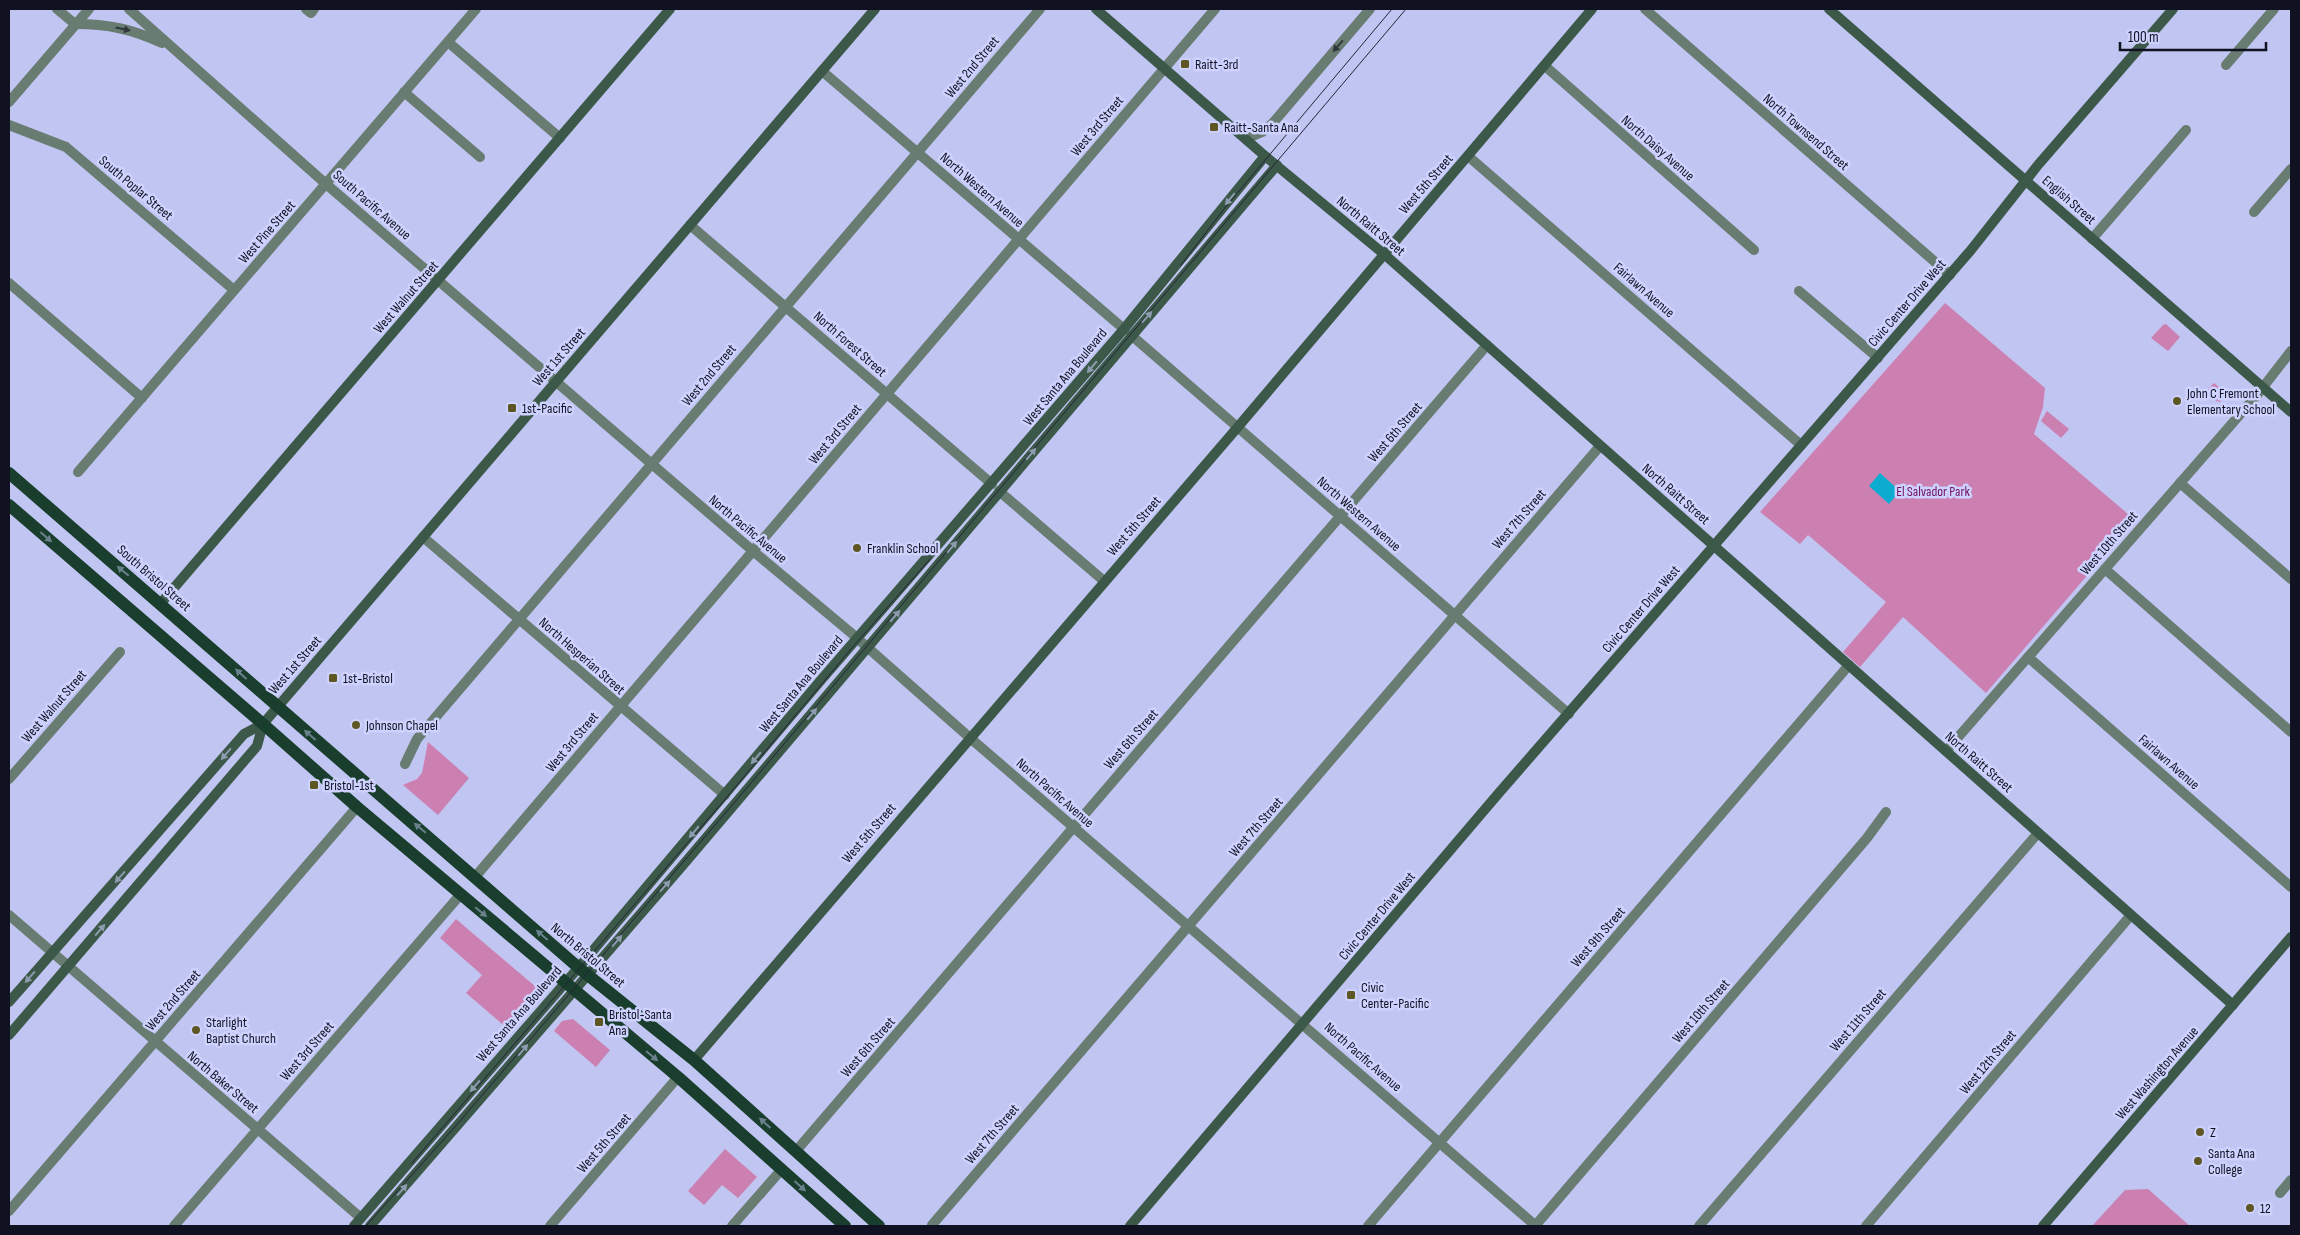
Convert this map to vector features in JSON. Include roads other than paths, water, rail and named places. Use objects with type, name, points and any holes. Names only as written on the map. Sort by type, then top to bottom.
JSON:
[{"type":"main road","name":"West Walnut Street","points":[[161,603],[670,9]]},
{"type":"main road","name":"West 1st Street","points":[[9,1002],[244,734],[263,724],[278,707],[875,9]]},
{"type":"main road","name":"North Raitt Street","points":[[1096,9],[1265,156],[1384,254],[2233,1005]]},
{"type":"main road","name":"West 5th Street","points":[[694,1060],[1237,428],[1592,9]]},
{"type":"main road","name":"English Street","points":[[1829,9],[2291,412]]},
{"type":"main road","name":"Civic Center Drive West","points":[[1130,1226],[1714,545],[1950,275],[2026,181],[2173,9]]},
{"type":"main road","name":"West Santa Ana Boulevard","points":[[1128,332],[1265,156]]},
{"type":"main road","name":"West Santa Ana Boulevard","points":[[583,971],[684,865],[868,647],[996,488],[1128,332],[1277,165]]},
{"type":"main road","name":"South Bristol Street","points":[[9,473],[161,603],[278,707]]},
{"type":"main road","name":"West Santa Ana Boulevard","points":[[354,1226],[583,971],[725,795],[858,638],[996,488]]},
{"type":"main road","points":[[9,505],[357,807],[678,1077],[845,1226]]},
{"type":"main road","name":"North Bristol Street","points":[[278,707],[583,971],[694,1060],[880,1226]]},
{"type":"main road","name":"West 1st Street","points":[[9,1035],[257,746],[263,724]]},
{"type":"main road","name":"West Washington Avenue","points":[[2043,1226],[2291,937]]},
{"type":"main road","name":"West Santa Ana Boulevard","points":[[370,1226],[569,987]]},
{"type":"street","points":[[57,9],[75,24]]},
{"type":"street","points":[[9,102],[89,9]]},
{"type":"street","name":"South Pacific Avenue","points":[[129,9],[326,184],[556,382]]},
{"type":"street","name":"West Pine Street","points":[[78,472],[476,9]]},
{"type":"street","name":"West 2nd Street","points":[[406,764],[417,739],[1040,9]]},
{"type":"street","name":"West 3rd Street","points":[[475,877],[1215,9]]},
{"type":"street","points":[[1246,139],[1262,132],[1272,124],[1370,9]]},
{"type":"street","name":"North Townsend Street","points":[[1645,9],[1950,275]]},
{"type":"street","points":[[2226,65],[2274,9]]},
{"type":"street","name":"South Pacific Avenue","points":[[75,24],[102,24],[138,32],[172,48]]},
{"type":"street","points":[[448,42],[560,138]]},
{"type":"street","name":"North Daisy Avenue","points":[[1545,66],[1754,250]]},
{"type":"street","name":"North Western Avenue","points":[[822,71],[1128,332],[1569,714]]},
{"type":"street","points":[[404,92],[480,157]]},
{"type":"street","name":"South Poplar Street","points":[[9,125],[66,147],[234,290]]},
{"type":"street","points":[[2092,239],[2186,130]]},
{"type":"street","name":"Fairlawn Avenue","points":[[1468,156],[1801,445]]},
{"type":"street","points":[[2254,212],[2291,169]]},
{"type":"street","name":"North Forest Street","points":[[690,225],[1104,581]]},
{"type":"street","points":[[9,283],[142,398]]},
{"type":"street","points":[[1799,290],[1878,358]]},
{"type":"street","name":"West 6th Street","points":[[796,1151],[1487,345]]},
{"type":"street","name":"West 10th Street","points":[[1946,751],[2180,483],[2291,351]]},
{"type":"street","name":"North Pacific Avenue","points":[[556,382],[752,551],[858,638],[1535,1226]]},
{"type":"street","name":"West 7th Street","points":[[932,1225],[1600,446]]},
{"type":"street","points":[[2180,483],[2291,579]]},
{"type":"street","name":"North Hesperian Street","points":[[423,537],[725,795]]},
{"type":"street","points":[[2105,569],[2291,732]]},
{"type":"street","name":"West Walnut Street","points":[[9,779],[120,652]]},
{"type":"street","name":"Fairlawn Avenue","points":[[2028,657],[2291,887]]},
{"type":"street","name":"West 9th Street","points":[[1368,1226],[1849,665]]},
{"type":"street","name":"West 2nd Street","points":[[9,1211],[357,807]]},
{"type":"street","name":"West 10th Street","points":[[1535,1226],[1867,838],[1886,812]]},
{"type":"street","name":"West 11th Street","points":[[1699,1226],[2038,832]]},
{"type":"street","name":"West 3rd Street","points":[[174,1226],[460,894]]},
{"type":"street","name":"North Baker Street","points":[[9,915],[361,1218]]},
{"type":"street","name":"West 12th Street","points":[[1866,1226],[2131,915]]},
{"type":"street","name":"West 5th Street","points":[[550,1226],[678,1077]]},
{"type":"street","points":[[732,1226],[782,1169]]},
{"type":"street","points":[[2280,1193],[2291,1180]]},
{"type":"water","points":[[1880,473],[1900,491],[1889,504],[1869,486]]},
{"type":"tram line","points":[[1181,265],[1224,209],[1392,9]]},
{"type":"tram line","points":[[366,1226],[453,1129],[734,803],[1406,9]]},
{"type":"tram line","points":[[412,1163],[931,558]]},
{"type":"place","name":"Raitt-3rd","points":[[1185,64]]},
{"type":"place","name":"Raitt-Santa Ana","points":[[1214,127]]},
{"type":"place","name":"John C Fremont Elementary School","points":[[2177,401]]},
{"type":"place","name":"1st-Pacific","points":[[512,408]]},
{"type":"place","name":"Franklin School","points":[[857,548]]},
{"type":"place","name":"1st-Bristol","points":[[333,678]]},
{"type":"place","name":"Johnson Chapel","points":[[356,725]]},
{"type":"place","name":"Bristol-1st","points":[[314,785]]},
{"type":"place","name":"Civic Center-Pacific","points":[[1351,995]]},
{"type":"place","name":"Bristol-Santa Ana","points":[[599,1022]]},
{"type":"place","name":"Starlight Baptist Church","points":[[196,1030]]},
{"type":"place","name":"Z","points":[[2200,1132]]},
{"type":"place","name":"Santa Ana College","points":[[2198,1161]]},
{"type":"place","name":"12","points":[[2250,1208]]},
{"type":"park label","name":"El Salvador Park","points":[[1933,491]]}]
